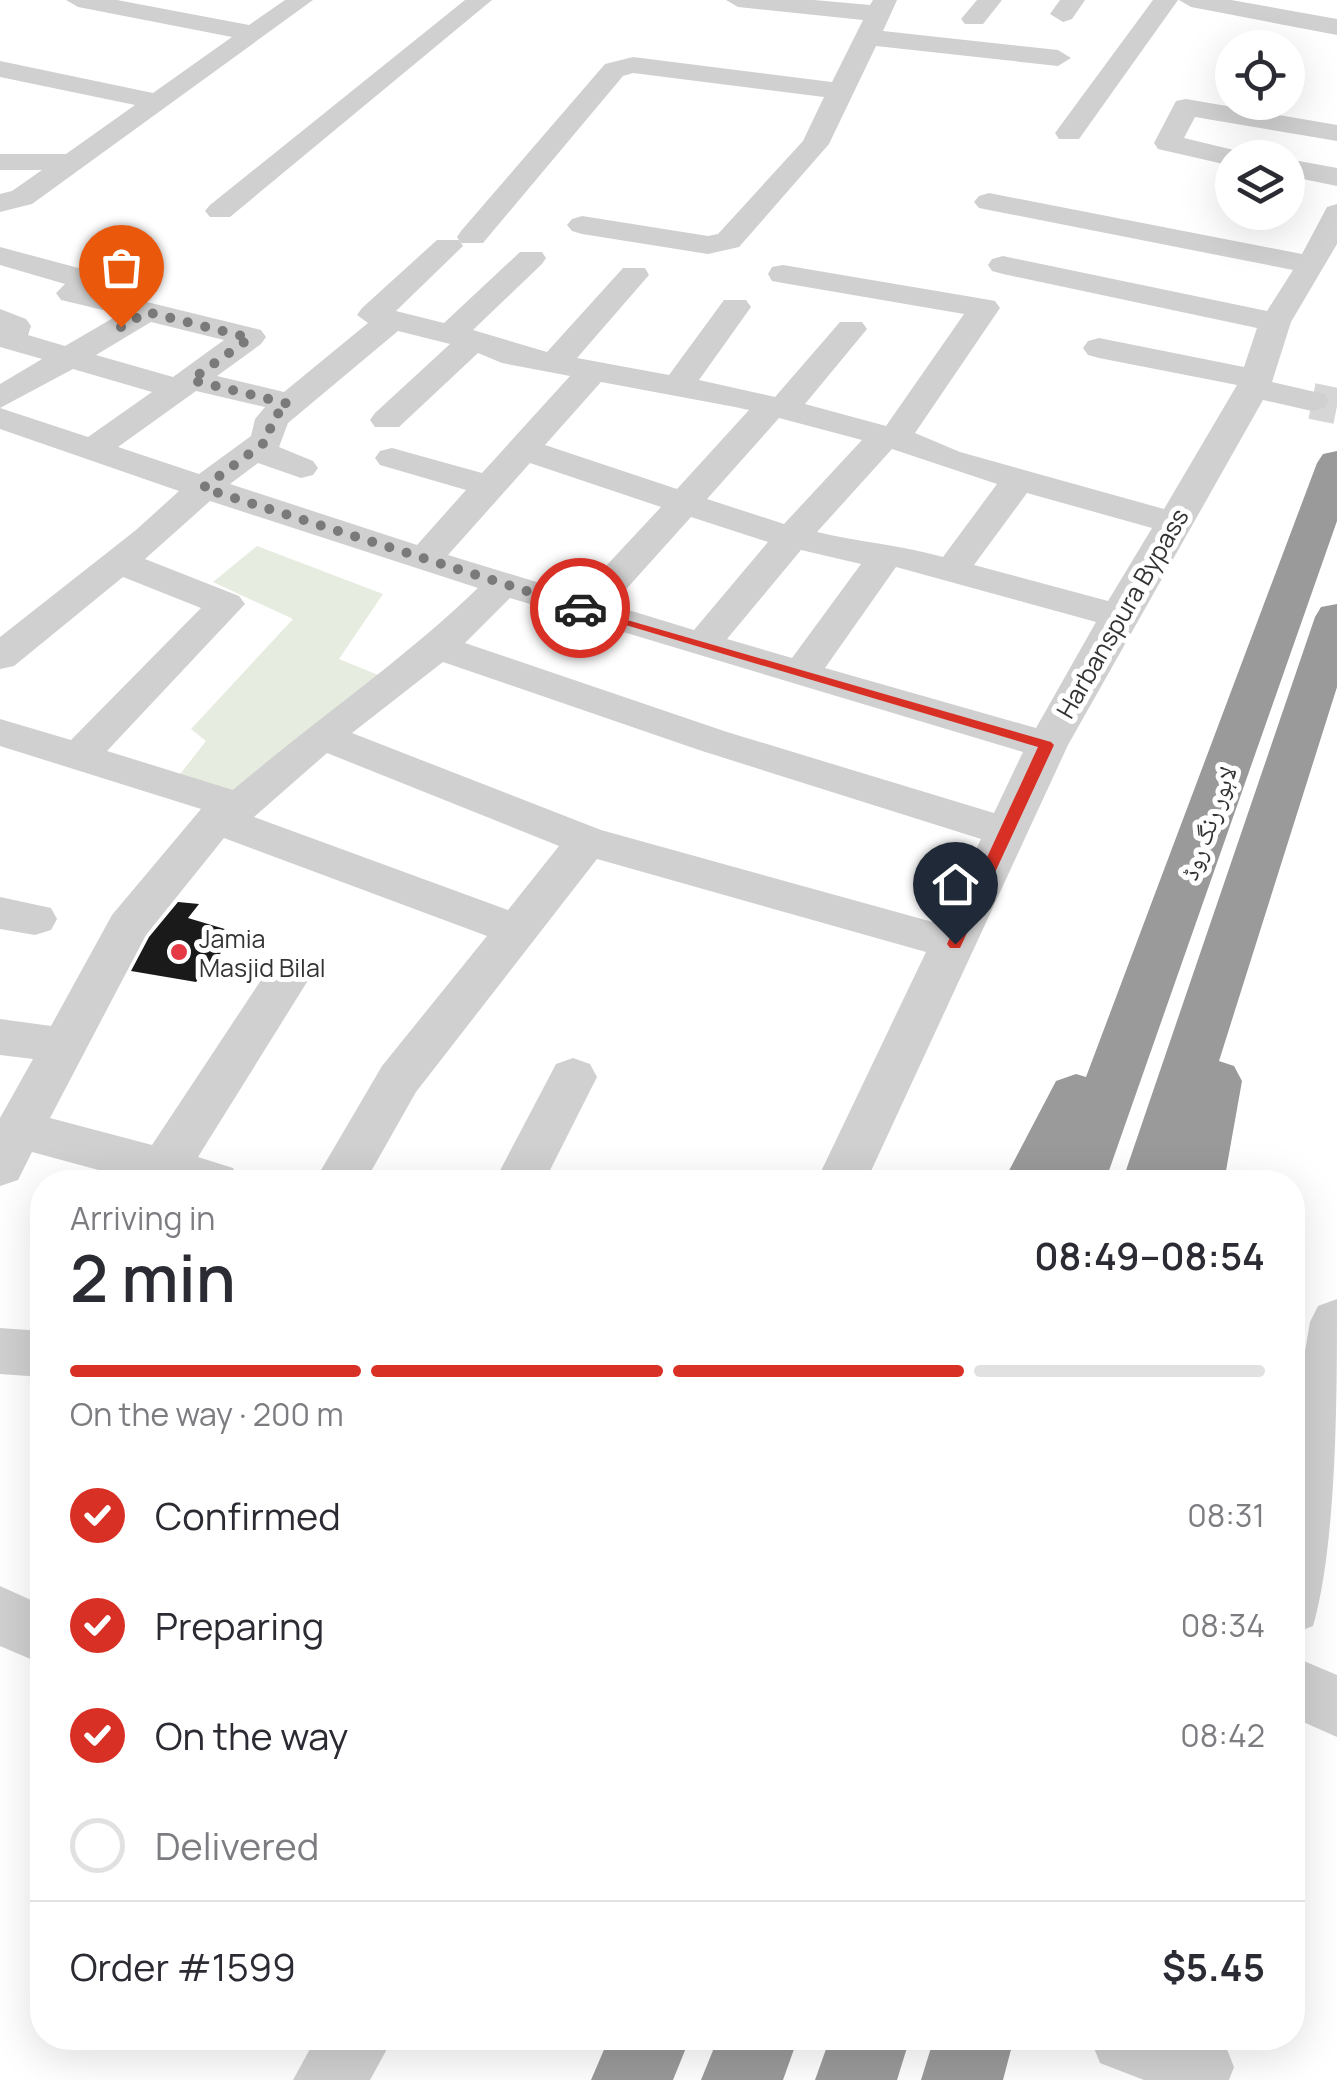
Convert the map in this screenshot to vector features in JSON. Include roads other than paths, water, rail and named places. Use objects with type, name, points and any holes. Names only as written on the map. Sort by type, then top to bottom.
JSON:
[{"type":"highway","name":"لاہور رنگ روڈ","points":[[1080,1170],[1337,463]]},
{"type":"highway","points":[[1155,1170],[1337,616]]},
{"type":"highway","points":[[1038,1170],[1196,858]]},
{"type":"highway","points":[[1197,1170],[1252,877]]},
{"type":"highway","points":[[632,2080],[645,2050]]},
{"type":"highway","points":[[742,2080],[753,2050]]},
{"type":"highway","points":[[856,2080],[866,2050]]},
{"type":"highway","points":[[962,2080],[971,2050]]},
{"type":"street","points":[[78,0],[254,34]]},
{"type":"street","points":[[0,203],[22,198],[301,0]]},
{"type":"street","points":[[220,211],[480,0]]},
{"type":"street","points":[[1069,133],[1166,0]]},
{"type":"street","points":[[1191,0],[1337,27]]},
{"type":"street","points":[[734,34],[744,1],[878,17],[1058,58]]},
{"type":"street","points":[[772,82],[812,8]]},
{"type":"street","points":[[582,225],[708,245],[728,241],[816,144],[878,17]]},
{"type":"street","points":[[842,91],[633,66],[614,70],[460,242],[373,315],[462,337],[514,356],[778,408],[890,437],[1174,522]]},
{"type":"street","points":[[0,69],[158,102]]},
{"type":"street","points":[[1215,155],[1168,143],[1186,107],[1337,133]]},
{"type":"street","points":[[0,162],[72,162]]},
{"type":"street","points":[[1305,171],[1337,177]]},
{"type":"street","points":[[989,202],[1312,265]]},
{"type":"street","name":"Harbanspura Bypass","points":[[847,1170],[1046,745],[1255,384],[1274,322],[1312,265],[1337,213]]},
{"type":"street","points":[[0,256],[90,281],[72,293],[250,338],[92,450]]},
{"type":"street","points":[[387,420],[531,258]]},
{"type":"street","points":[[1003,265],[1274,322]]},
{"type":"street","points":[[702,645],[792,536],[890,437],[984,308],[783,274]]},
{"type":"street","points":[[554,364],[634,275]]},
{"type":"street","points":[[678,386],[735,307]]},
{"type":"street","points":[[0,398],[147,312]]},
{"type":"street","points":[[0,318],[16,326],[10,340],[184,384],[289,404]]},
{"type":"street","points":[[0,657],[203,488],[268,440],[272,419],[391,320]]},
{"type":"street","points":[[586,610],[851,329]]},
{"type":"street","points":[[1099,348],[1312,401]]},
{"type":"street","points":[[424,559],[593,371]]},
{"type":"street","points":[[0,418],[502,584],[1046,745]]},
{"type":"street","points":[[254,450],[301,468]]},
{"type":"street","points":[[523,450],[792,536],[853,552],[887,554],[1118,616]]},
{"type":"street","points":[[392,458],[490,486]]},
{"type":"street","points":[[951,571],[1020,478]]},
{"type":"street","points":[[800,674],[887,554]]},
{"type":"street","points":[[78,756],[226,604],[118,562]]},
{"type":"street","points":[[171,1170],[9,1148],[128,926],[224,812],[240,806],[437,647],[502,584]]},
{"type":"street","points":[[437,647],[713,740],[1004,831]]},
{"type":"street","points":[[0,732],[78,756],[514,929]]},
{"type":"street","points":[[322,736],[587,841],[955,944]]},
{"type":"street","points":[[347,1170],[399,1079],[587,841]]},
{"type":"street","points":[[164,1168],[289,974]]},
{"type":"street","points":[[0,1037],[62,1045]]},
{"type":"street","points":[[525,1170],[572,1076]]},
{"type":"street","points":[[1305,1528],[1335,1348]]},
{"type":"street","points":[[0,1350],[30,1353]]},
{"type":"street","points":[[0,1615],[30,1629]]},
{"type":"street","points":[[1305,1692],[1337,1706]]},
{"type":"street","points":[[328,2080],[349,2050]]},
{"type":"street","points":[[1162,2050],[1200,2062]]},
{"type":"tunnel","points":[[1312,401],[1337,406]]},
{"type":"place","name":"Jamia Masjid Bilal","points":[[179,952]]}]
